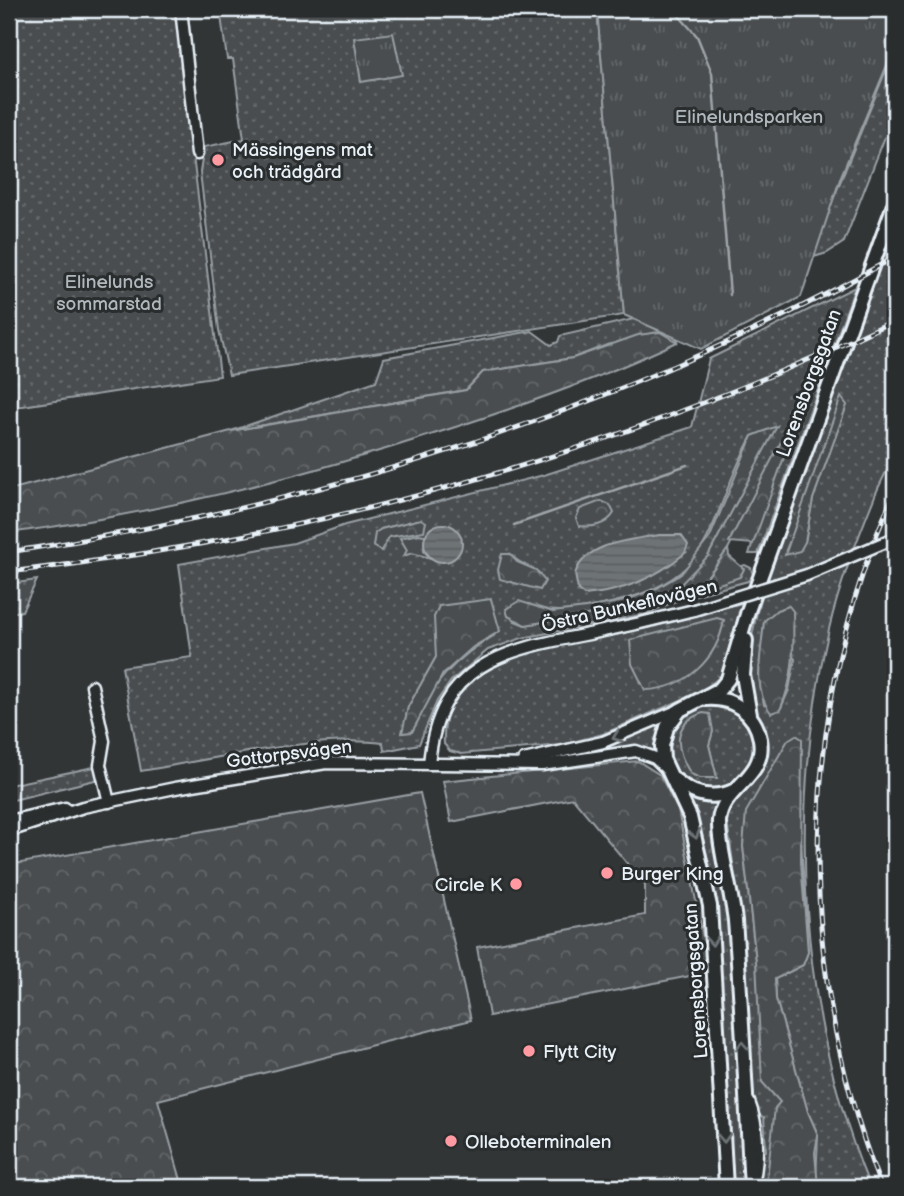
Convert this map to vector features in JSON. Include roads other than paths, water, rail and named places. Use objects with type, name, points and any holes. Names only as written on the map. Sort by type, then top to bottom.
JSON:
[{"type":"main road","name":"Lorensborgsgatan","points":[[726,1187],[710,906],[695,835],[662,746],[667,727],[680,710],[720,689],[728,679],[760,577],[895,202]]},
{"type":"main road","name":"Lorensborgsgatan","points":[[752,1187],[735,923],[719,820],[727,800],[752,775],[760,758],[760,738],[751,719],[744,688],[744,656],[760,577]]},
{"type":"main road","points":[[697,700],[723,699],[739,706],[751,719]]},
{"type":"main road","points":[[671,775],[692,793],[705,796],[727,794],[738,789]]},
{"type":"street","points":[[181,9],[197,154]]},
{"type":"street","name":"Östra Bunkeflovägen","points":[[429,764],[436,724],[446,703],[460,682],[485,662],[541,642],[694,610],[807,575],[895,538]]},
{"type":"street","points":[[92,686],[104,741],[100,765],[109,802]]},
{"type":"street","name":"Gottorpsvägen","points":[[475,766],[574,751],[680,710]]},
{"type":"street","name":"Gottorpsvägen","points":[[9,831],[83,807],[294,767],[365,762],[475,766],[541,765],[636,751],[655,758],[671,775]]},
{"type":"street","name":"Gottorpsvägen","points":[[9,821],[63,808],[83,807]]},
{"type":"waterway","points":[[673,9],[697,36],[712,73],[730,295]]},
{"type":"waterway","points":[[514,525],[687,465]]},
{"type":"railway","points":[[9,552],[240,508],[353,479],[465,445],[576,406],[684,362],[791,312],[895,257]]},
{"type":"railway","points":[[9,572],[124,557],[238,537],[351,512],[462,483],[573,449],[682,411],[789,368],[895,320]]},
{"type":"railway","points":[[881,1187],[853,1102],[833,1015],[821,926],[818,838],[824,749],[839,661],[862,575],[895,491]]},
{"type":"place","name":"Mässingens mat och trädgård","points":[[218,160]]},
{"type":"place","name":"Burger King","points":[[607,873]]},
{"type":"place","name":"Circle K","points":[[516,884]]},
{"type":"place","name":"Flytt City","points":[[529,1051]]},
{"type":"place","name":"Olleboterminalen","points":[[451,1141]]},
{"type":"park label","name":"Elinelundsparken","points":[[749,116]]},
{"type":"park label","name":"Elinelunds sommarstad","points":[[109,292]]}]
